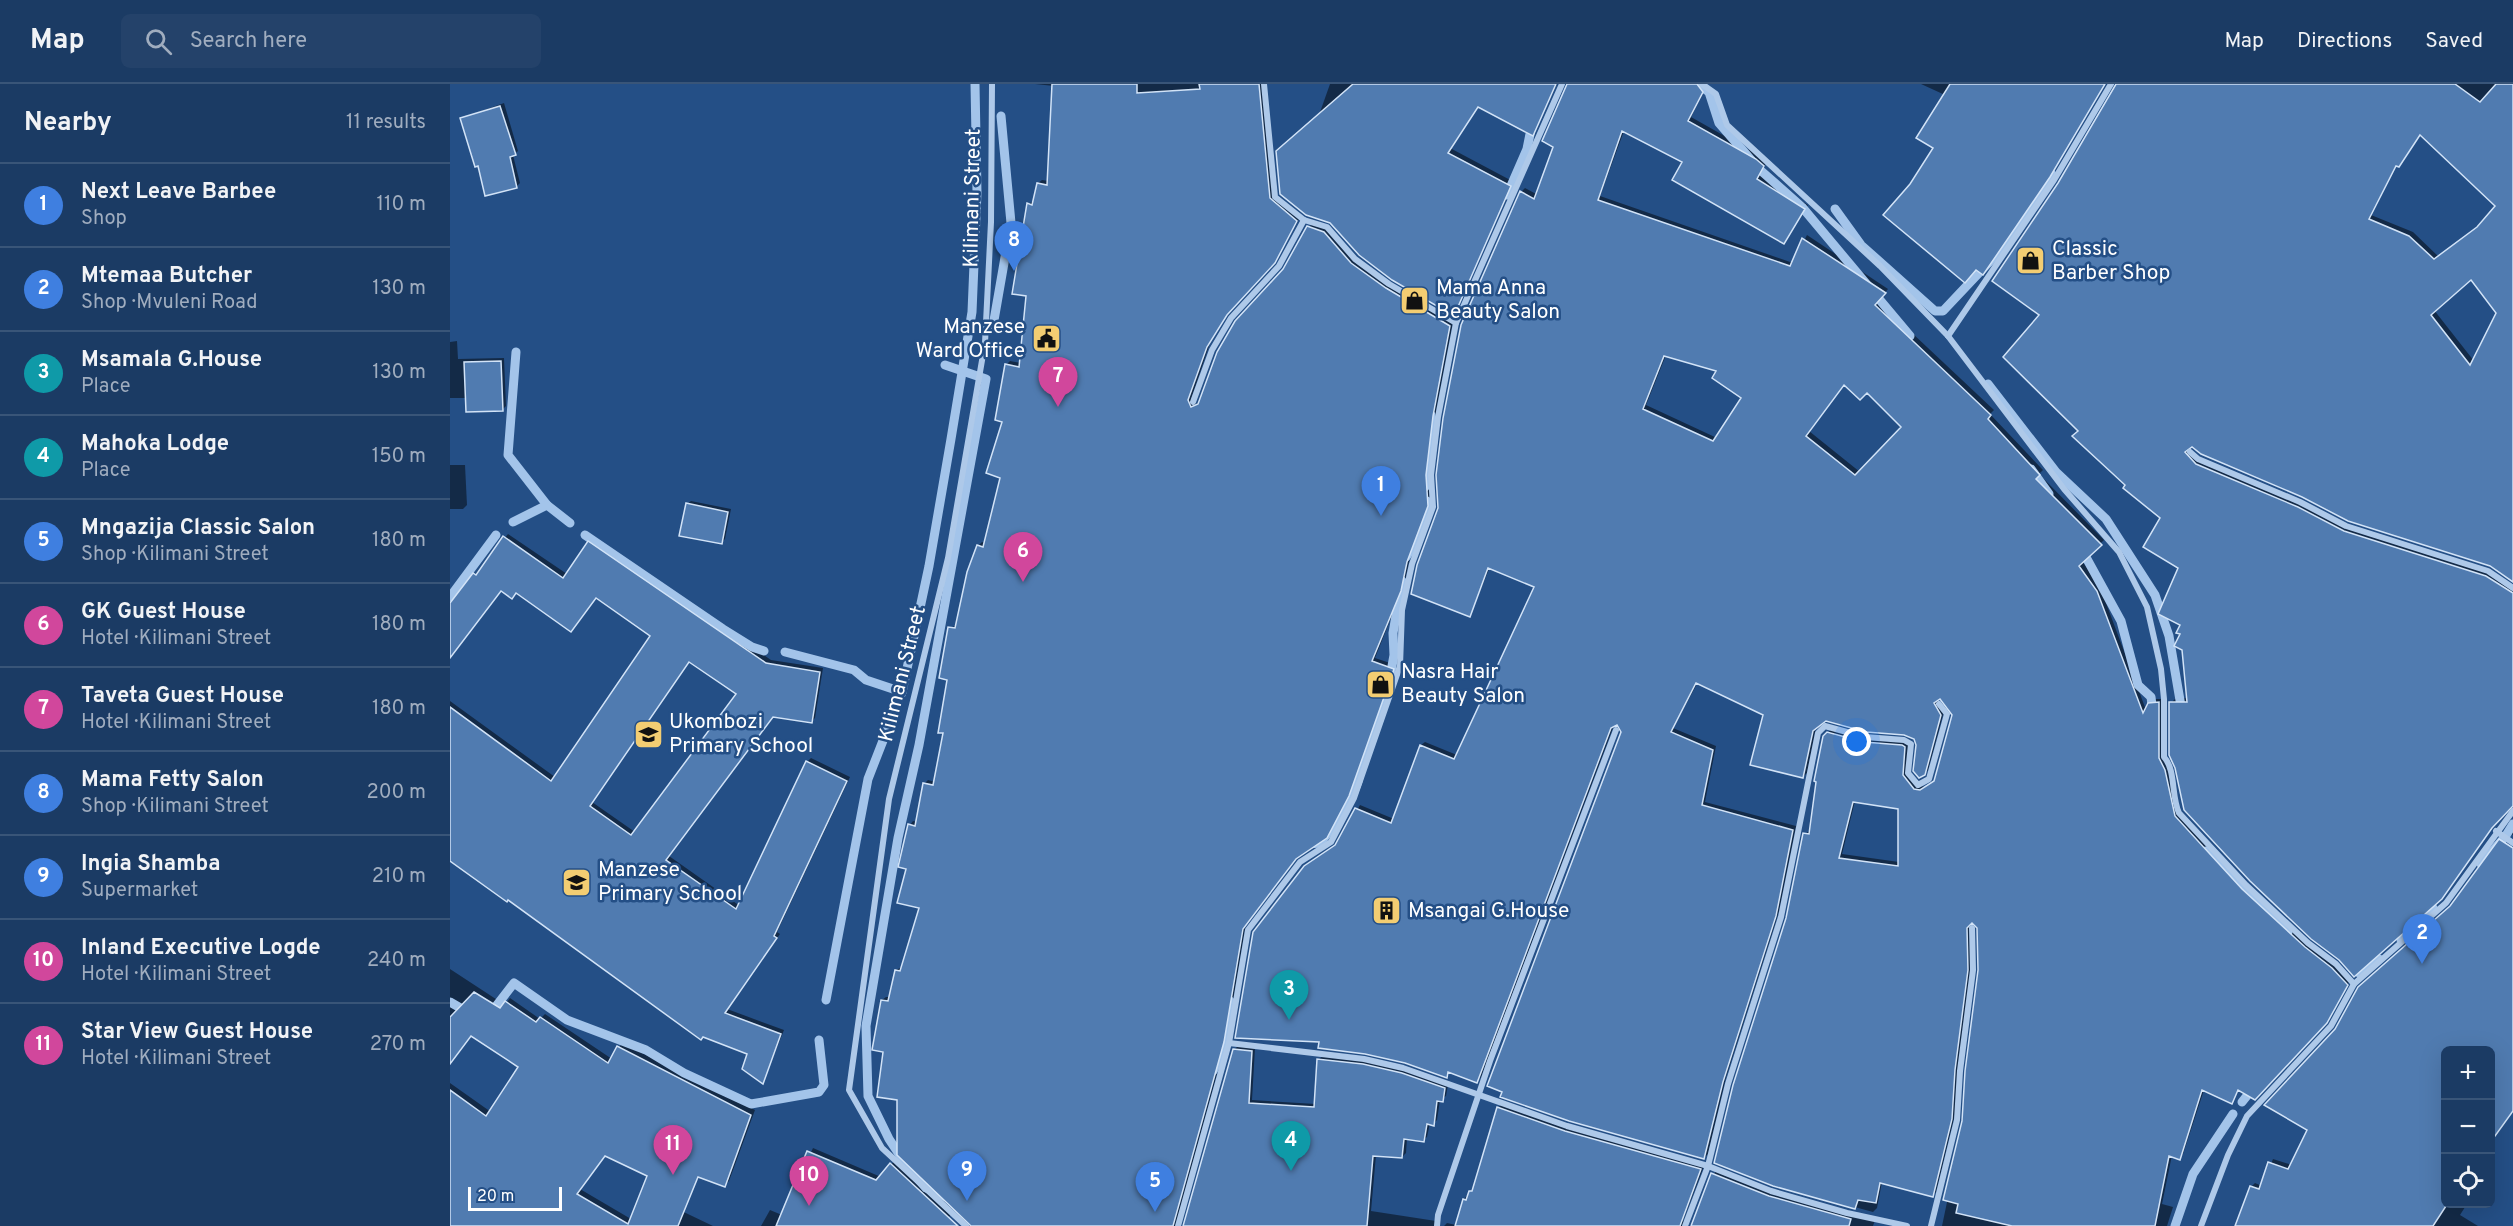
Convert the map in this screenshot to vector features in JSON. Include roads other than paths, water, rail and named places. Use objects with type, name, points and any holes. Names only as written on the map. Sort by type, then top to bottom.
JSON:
[{"type":"street","name":"Kilimani Street","points":[[966,1226],[882,1148],[849,1090],[889,799],[948,558],[985,343],[991,222],[992,84]]},
{"type":"street","points":[[1264,84],[1275,197],[1304,220],[1327,227],[1355,259],[1389,284],[1456,323]]},
{"type":"street","points":[[1178,1226],[1229,1043],[1248,930],[1300,862],[1331,842],[1354,798],[1400,666],[1402,610],[1412,564],[1433,507],[1431,475],[1438,417],[1456,323],[1562,84]]},
{"type":"street","points":[[1702,84],[1716,94],[1727,125],[1880,267],[1948,336],[2064,489],[2119,552],[2146,607],[2164,699],[2164,757],[2169,763],[2174,803],[2178,813],[2246,885],[2308,943],[2336,964],[2354,984]]},
{"type":"street","points":[[1948,336],[2054,180],[2111,84]]},
{"type":"street","points":[[1193,402],[1212,350],[1231,318],[1280,266],[1304,220]]},
{"type":"street","points":[[2190,452],[2198,459],[2300,502],[2346,526],[2488,571],[2513,588]]},
{"type":"street","points":[[1685,1226],[1708,1166],[1728,1084],[1781,917],[1818,733],[1825,726],[1865,737],[1904,740],[1911,744],[1908,773],[1918,785],[1924,784],[1929,779],[1947,714],[1939,704]]},
{"type":"street","points":[[1437,1226],[1438,1215],[1480,1094],[1616,730]]},
{"type":"street","points":[[2201,1226],[2228,1155],[2247,1116],[2331,1026],[2354,984],[2446,903],[2496,831],[2513,811]]},
{"type":"street","points":[[2496,831],[2513,843]]},
{"type":"street","points":[[1931,1226],[1957,1120],[1960,1071],[1973,970],[1972,928]]},
{"type":"street","points":[[1229,1043],[1364,1059],[1403,1068],[1567,1126],[1708,1166],[1771,1191],[1847,1213],[1907,1226]]},
{"type":"waterway","points":[[826,1000],[868,779],[902,692],[929,566],[972,312],[977,192],[975,84]]},
{"type":"waterway","points":[[1698,84],[1709,92],[1719,123],[1759,169],[1802,207],[1910,336]]},
{"type":"waterway","points":[[993,326],[1011,223],[1001,116]]},
{"type":"waterway","points":[[1507,195],[1527,149],[1532,124]]},
{"type":"waterway","points":[[1835,209],[1861,245],[1935,311],[1943,311],[2010,240],[2051,173]]},
{"type":"waterway","points":[[516,352],[508,455],[547,505],[570,523]]},
{"type":"waterway","points":[[945,365],[986,379],[919,745],[898,838],[866,1026],[868,1096],[889,1139],[907,1166],[926,1188],[946,1197]]},
{"type":"waterway","points":[[1988,384],[2056,472],[2106,519],[2155,595],[2169,636],[2182,712]]},
{"type":"waterway","points":[[1425,487],[1433,442],[1431,415]]},
{"type":"waterway","points":[[2031,469],[2049,494]]},
{"type":"waterway","points":[[1406,557],[1421,534],[1427,501]]},
{"type":"waterway","points":[[513,522],[547,505]]},
{"type":"waterway","points":[[450,597],[496,535]]},
{"type":"waterway","points":[[585,535],[723,629],[752,647],[764,651]]},
{"type":"waterway","points":[[2082,550],[2121,621],[2138,685],[2151,697],[2153,713]]},
{"type":"waterway","points":[[1308,844],[1320,843],[1342,814],[1358,781],[1362,758],[1388,688],[1394,655],[1393,633],[1402,581]]},
{"type":"waterway","points":[[785,652],[854,670],[866,680],[902,692]]},
{"type":"waterway","points":[[2481,864],[2505,837],[2513,824]]},
{"type":"waterway","points":[[2206,851],[2288,932]]},
{"type":"waterway","points":[[2401,940],[2433,908],[2424,900]]},
{"type":"waterway","points":[[2360,974],[2379,959]]},
{"type":"waterway","points":[[490,1014],[514,983],[567,1020],[646,1050],[684,1073],[751,1104],[819,1092],[824,1085],[819,1040]]},
{"type":"waterway","points":[[1213,1071],[1224,1051],[1230,1001]]},
{"type":"waterway","points":[[450,1002],[469,1013]]},
{"type":"waterway","points":[[2242,1102],[2254,1087]]},
{"type":"waterway","points":[[2175,1226],[2193,1174],[2233,1114]]},
{"type":"place","name":"Classic Barber Shop","points":[[2031,261]]},
{"type":"place","name":"Mama Fetty Salon","points":[[1014,271]]},
{"type":"place","name":"Mama Anna Beauty Salon","points":[[1415,300]]},
{"type":"place","name":"Manzese Ward Office","points":[[1046,339]]},
{"type":"place","name":"Taveta Guest House","points":[[1058,407]]},
{"type":"place","name":"Next Leave Barbee","points":[[1381,516]]},
{"type":"place","name":"GK Guest House","points":[[1023,582]]},
{"type":"place","name":"Nasra Hair Beauty Salon","points":[[1380,684]]},
{"type":"place","name":"Ukombozi Primary School","points":[[648,734]]},
{"type":"place","name":"Manzese Primary School","points":[[577,882]]},
{"type":"place","name":"Msangai G.House","points":[[1387,911]]},
{"type":"place","name":"Mtemaa Butcher","points":[[2422,964]]},
{"type":"place","name":"Msamala G.House","points":[[1289,1020]]},
{"type":"place","name":"Mahoka Lodge","points":[[1291,1171]]},
{"type":"place","name":"Star View Guest House","points":[[673,1175]]},
{"type":"place","name":"Ingia Shamba","points":[[967,1201]]},
{"type":"place","name":"Inland Executive Logde","points":[[809,1206]]},
{"type":"place","name":"Mngazija Classic Salon","points":[[1155,1212]]}]
